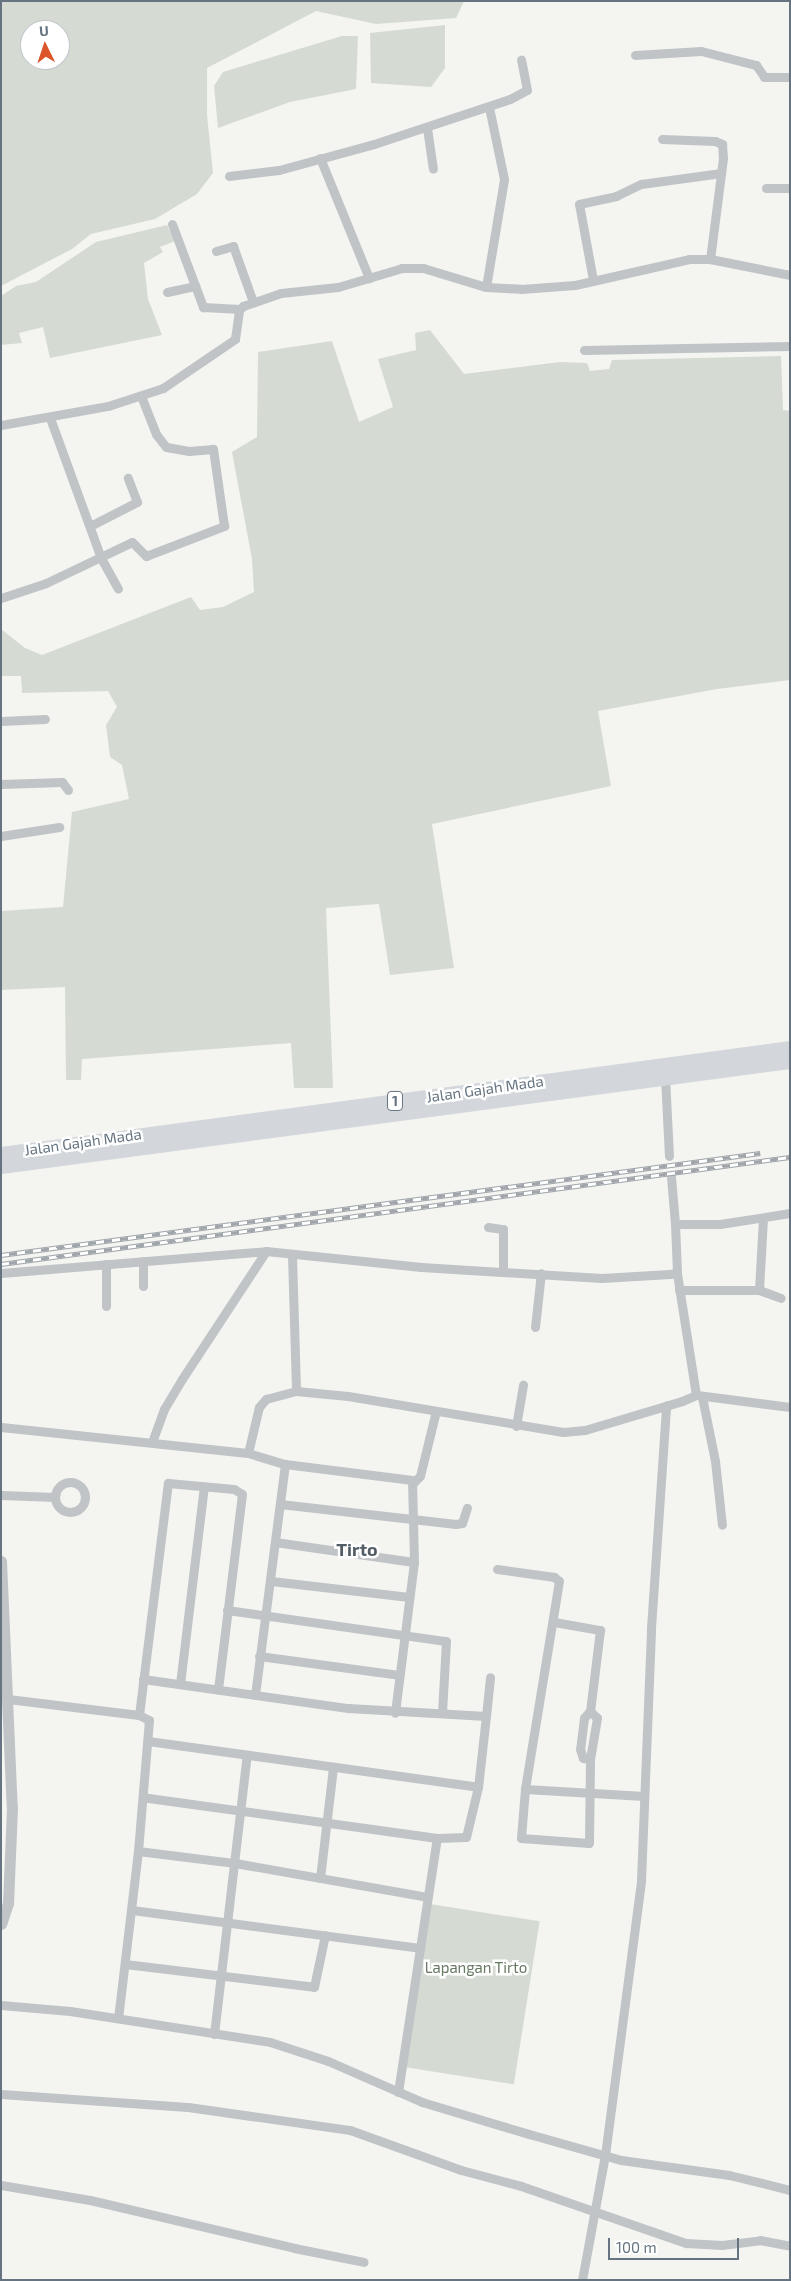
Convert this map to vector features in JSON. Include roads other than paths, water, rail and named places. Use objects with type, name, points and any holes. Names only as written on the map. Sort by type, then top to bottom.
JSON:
[{"type":"highway","name":"Jalan Gajah Mada","points":[[1,1166],[67,1150],[790,1048]]},
{"type":"highway","name":"Jalan Gajah Mada","points":[[1,1154],[67,1150],[665,1078],[790,1061]]},
{"type":"street","points":[[636,55],[712,54],[757,66],[764,77],[790,77]]},
{"type":"street","points":[[229,176],[279,170],[374,144],[489,107],[527,90],[521,60]]},
{"type":"street","points":[[486,286],[504,179],[489,107]]},
{"type":"street","points":[[427,128],[433,170]]},
{"type":"street","points":[[662,139],[721,142],[723,150],[721,173],[710,260]]},
{"type":"street","points":[[320,158],[369,278]]},
{"type":"street","points":[[593,280],[579,204],[616,196],[641,184],[721,173]]},
{"type":"street","points":[[766,188],[790,188]]},
{"type":"street","points":[[172,224],[203,307],[240,308],[281,293],[338,287],[402,268],[426,269],[486,286],[551,289],[670,261],[710,260],[760,272],[790,275]]},
{"type":"street","points":[[216,251],[233,246],[253,302]]},
{"type":"street","points":[[167,292],[195,286]]},
{"type":"street","points":[[1,425],[50,418],[141,396],[182,377],[230,343],[238,333],[240,308]]},
{"type":"street","points":[[584,350],[790,346]]},
{"type":"street","points":[[1,598],[46,583],[132,542],[146,556],[225,525],[213,449],[189,451],[166,447],[156,434],[141,396]]},
{"type":"street","points":[[50,418],[101,558],[118,589]]},
{"type":"street","points":[[90,526],[137,502],[128,478]]},
{"type":"street","points":[[1,721],[45,719]]},
{"type":"street","points":[[1,784],[62,782],[68,790]]},
{"type":"street","points":[[1,836],[59,827]]},
{"type":"street","points":[[665,1078],[669,1156]]},
{"type":"street","points":[[671,1178],[679,1290],[699,1396],[715,1461],[722,1525]]},
{"type":"street","points":[[675,1224],[763,1219],[790,1213]]},
{"type":"street","points":[[759,1290],[763,1219]]},
{"type":"street","points":[[488,1227],[503,1229],[503,1271]]},
{"type":"street","points":[[1,1273],[266,1251],[292,1255],[602,1278],[677,1274]]},
{"type":"street","points":[[152,1442],[164,1409],[182,1378],[266,1251]]},
{"type":"street","points":[[292,1255],[296,1391]]},
{"type":"street","points":[[143,1261],[143,1286]]},
{"type":"street","points":[[106,1264],[106,1306]]},
{"type":"street","points":[[535,1328],[541,1273]]},
{"type":"street","points":[[679,1290],[759,1290],[782,1298]]},
{"type":"street","points":[[516,1426],[524,1385]]},
{"type":"street","points":[[248,1453],[259,1407],[266,1399],[296,1391],[348,1396],[516,1426],[563,1432],[585,1430],[699,1396],[790,1407]]},
{"type":"street","points":[[582,2280],[605,2155],[641,1880],[655,1551],[666,1406]]},
{"type":"street","points":[[395,1713],[414,1562],[412,1519],[414,1482],[420,1476],[436,1412]]},
{"type":"street","points":[[1,1427],[248,1453],[285,1464],[414,1482]]},
{"type":"street","points":[[255,1695],[285,1464]]},
{"type":"street","points":[[139,1715],[166,1486],[174,1483],[239,1490],[243,1500],[227,1610],[218,1690]]},
{"type":"street","points":[[180,1684],[204,1486]]},
{"type":"street","points":[[1,1495],[55,1497]]},
{"type":"street","points":[[280,1504],[460,1524],[467,1508]]},
{"type":"street","points":[[275,1542],[414,1562]]},
{"type":"street","points":[[1,1564],[4,1654],[8,1699],[5,1744],[8,1903],[1,1924]]},
{"type":"street","points":[[497,1569],[558,1578],[554,1622],[525,1789],[521,1838],[585,1844],[591,1838],[592,1793],[590,1759],[597,1718],[590,1711]]},
{"type":"street","points":[[270,1581],[409,1597]]},
{"type":"street","points":[[227,1610],[404,1637],[446,1641],[442,1712]]},
{"type":"street","points":[[554,1622],[600,1628],[590,1711],[584,1718],[580,1750],[583,1758],[590,1759]]},
{"type":"street","points":[[259,1656],[399,1675]]},
{"type":"street","points":[[143,1797],[438,1838],[466,1837],[478,1787],[490,1677]]},
{"type":"street","points":[[143,1679],[395,1713],[442,1712],[486,1716]]},
{"type":"street","points":[[8,1699],[139,1715],[149,1720],[132,1910],[118,2018]]},
{"type":"street","points":[[148,1740],[478,1787]]},
{"type":"street","points":[[214,2034],[247,1755]]},
{"type":"street","points":[[320,1878],[333,1767]]},
{"type":"street","points":[[525,1789],[644,1796]]},
{"type":"street","points":[[398,2092],[427,1897],[438,1838]]},
{"type":"street","points":[[138,1851],[235,1863],[427,1897]]},
{"type":"street","points":[[132,1910],[228,1921],[419,1948]]},
{"type":"street","points":[[125,1964],[314,1987],[325,1935]]},
{"type":"street","points":[[1,2005],[118,2018],[298,2049],[398,2092],[605,2155],[729,2175],[790,2190]]},
{"type":"street","points":[[1,2094],[188,2107],[350,2130],[461,2170],[522,2186],[686,2243],[722,2246],[760,2240],[790,2246]]},
{"type":"street","points":[[1,2186],[90,2200],[294,2248],[364,2262]]},
{"type":"railway","points":[[1,1255],[760,1153]]},
{"type":"railway","points":[[1,1264],[790,1157]]},
{"type":"district","name":"Tirto","points":[[357,1549]]},
{"type":"park label","name":"Lapangan Tirto","points":[[476,1968]]}]
